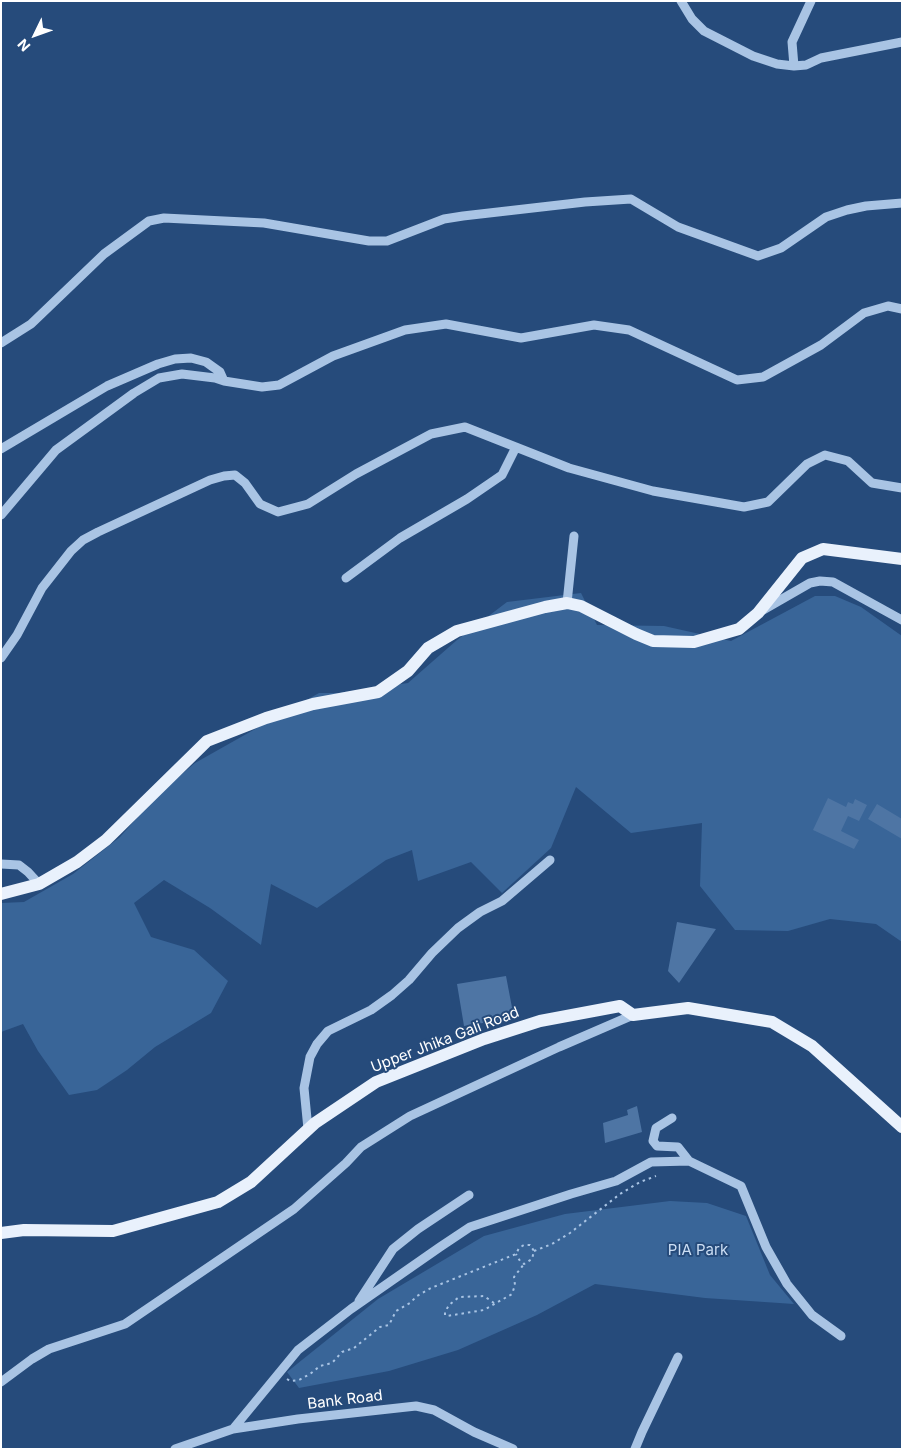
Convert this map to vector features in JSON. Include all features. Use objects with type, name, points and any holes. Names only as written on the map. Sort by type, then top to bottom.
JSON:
[{"type":"main road","points":[[1,894],[39,884],[78,862],[106,840],[207,741],[266,718],[314,704],[378,692],[408,671],[428,648],[457,631],[545,607],[567,603],[581,606],[653,641],[694,642],[739,629],[758,612],[802,558],[823,549],[902,559]]},
{"type":"main road","name":"Upper Jhika Gali Road","points":[[1,1233],[24,1230],[113,1231],[218,1202],[250,1182],[315,1123],[376,1082],[484,1039],[540,1021],[620,1006],[633,1015],[688,1008],[772,1022],[812,1046],[902,1127]]},
{"type":"street","points":[[681,1],[692,19],[704,31],[753,56],[778,64],[806,66],[820,58],[902,42]]},
{"type":"street","points":[[794,66],[792,42],[811,1]]},
{"type":"street","points":[[1,343],[31,324],[104,254],[149,221],[164,218],[264,223],[369,240],[387,241],[444,219],[586,202],[631,199],[678,227],[758,256],[781,248],[826,217],[856,208],[902,203]]},
{"type":"street","points":[[1,515],[56,450],[134,393],[159,378],[182,374],[262,387],[278,385],[333,356],[405,330],[446,324],[521,338],[594,325],[629,330],[737,380],[763,378],[821,345],[864,313],[888,306],[902,309]]},
{"type":"street","points":[[1,449],[107,386],[158,364],[175,359],[191,358],[206,362],[217,369],[224,381]]},
{"type":"street","points":[[1,658],[17,635],[42,588],[71,551],[83,540],[210,480],[235,475],[245,483],[260,504],[278,512],[308,504],[356,474],[431,434],[465,427],[569,468],[653,491],[744,507],[768,502],[807,464],[825,455],[848,461],[872,483],[902,488]]},
{"type":"street","points":[[346,578],[400,538],[467,499],[502,475],[516,447]]},
{"type":"street","points":[[567,603],[574,536]]},
{"type":"street","points":[[758,612],[810,583],[833,582],[902,620]]},
{"type":"street","points":[[308,1129],[304,1088],[310,1057],[317,1044],[328,1031],[371,1010],[392,995],[409,980],[432,953],[458,928],[480,912],[502,901],[550,860]]},
{"type":"street","points":[[1,864],[19,865],[39,884]]},
{"type":"street","points":[[1,1382],[49,1349],[125,1324],[294,1209],[346,1163],[361,1147],[410,1116],[633,1015]]},
{"type":"street","points":[[672,1118],[656,1128],[653,1141],[657,1146],[678,1147],[689,1161],[742,1186],[766,1247],[787,1284],[812,1315],[841,1336]]},
{"type":"street","points":[[233,1429],[298,1350],[407,1269],[470,1227],[616,1181],[651,1162],[689,1161]]},
{"type":"street","points":[[356,1306],[393,1249],[418,1229],[469,1195]]},
{"type":"street","points":[[635,1449],[678,1357]]},
{"type":"street","name":"Bank Road","points":[[175,1449],[233,1429],[298,1419],[416,1406],[434,1410],[474,1432],[513,1449]]},
{"type":"path","points":[[534,1252],[570,1233],[620,1194],[640,1182],[656,1176]]},
{"type":"path","points":[[280,1373],[290,1381],[299,1380],[320,1366],[332,1363],[342,1352],[354,1348],[380,1327],[389,1325],[396,1311],[430,1288],[516,1254],[519,1248],[524,1245],[530,1245],[534,1252],[532,1259],[524,1264],[514,1277],[515,1285],[512,1294],[484,1310],[445,1315],[450,1305],[460,1297],[484,1296],[494,1303]]},
{"type":"path","points":[[516,1254],[524,1264]]},
{"type":"green space","points":[[581,593],[597,625],[664,626],[731,641],[815,596],[835,596],[861,607],[902,636],[902,942],[876,924],[830,919],[788,931],[735,930],[700,886],[702,823],[631,833],[576,787],[551,848],[502,893],[471,862],[418,881],[412,850],[386,860],[317,908],[271,884],[261,945],[210,908],[164,880],[134,903],[151,937],[194,950],[228,981],[211,1013],[155,1047],[127,1070],[97,1090],[69,1095],[38,1051],[23,1024],[1,1032],[1,903],[24,902],[73,874],[120,837],[157,795],[195,763],[319,693],[339,693],[408,683],[457,640],[507,602]]},
{"type":"green space","name":"PIA Park","points":[[670,1201],[707,1203],[746,1216],[770,1275],[794,1304],[705,1298],[595,1284],[537,1315],[458,1350],[389,1371],[299,1388],[287,1372],[378,1299],[484,1236],[565,1214]]},
{"type":"building","points":[[828,798],[846,807],[848,802],[853,804],[855,799],[867,805],[859,821],[848,816],[841,831],[859,840],[854,849],[813,830]]},
{"type":"building","points":[[877,804],[902,819],[902,839],[868,819]]},
{"type":"building","points":[[677,922],[716,929],[679,983],[668,971]]},
{"type":"building","points":[[506,976],[514,1018],[464,1026],[457,984]]},
{"type":"building","points":[[637,1106],[642,1132],[605,1143],[603,1123],[628,1115],[627,1110]]}]
